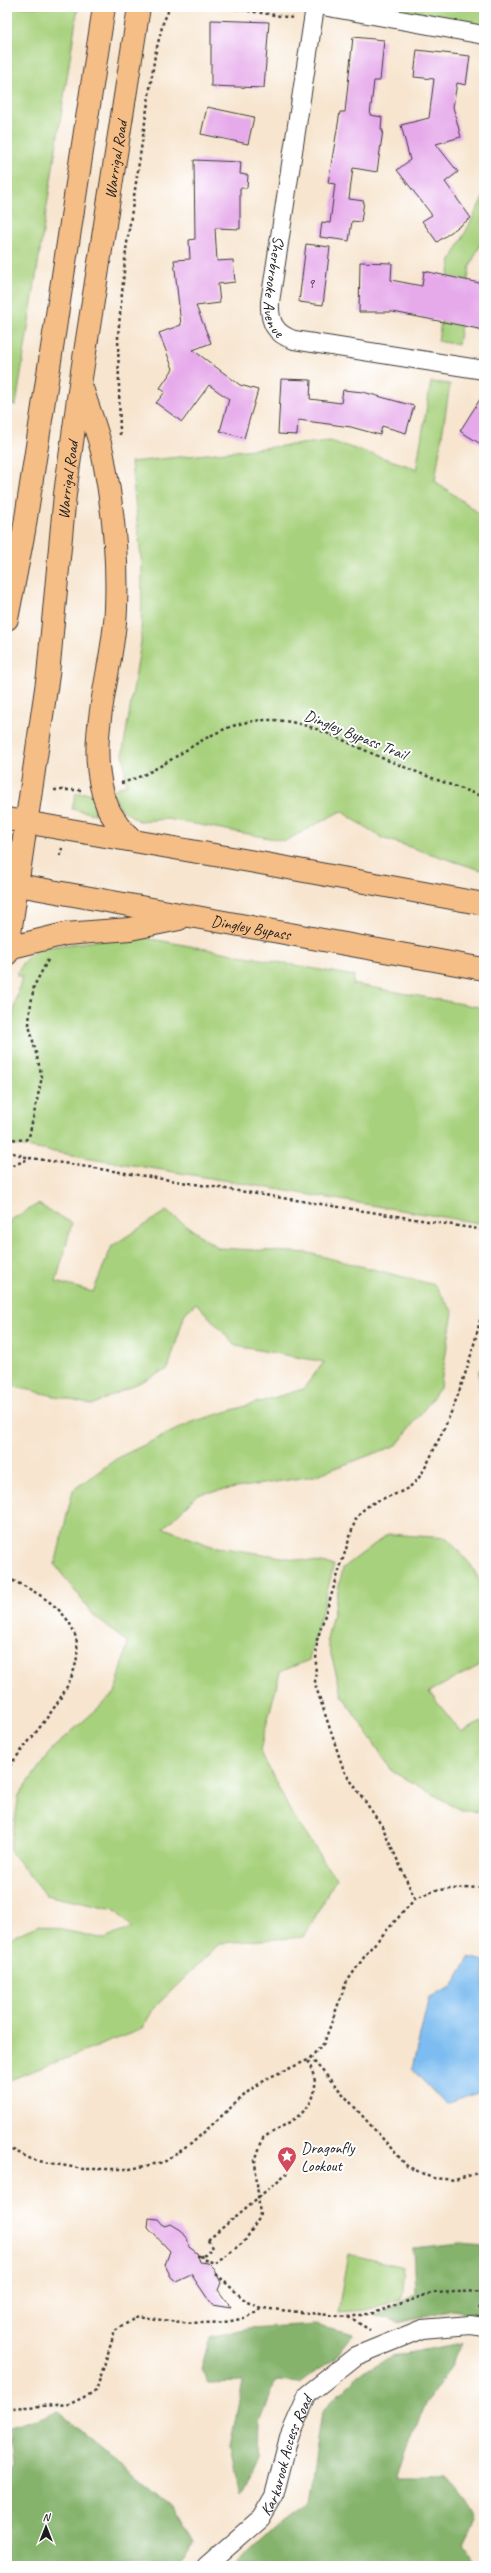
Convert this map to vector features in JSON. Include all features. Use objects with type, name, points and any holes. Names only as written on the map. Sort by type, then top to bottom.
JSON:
[{"type":"highway","points":[[7,619],[24,531],[104,7]]},
{"type":"highway","name":"Warrigal Road","points":[[8,951],[17,821],[53,636],[65,494],[80,384],[139,7]]},
{"type":"highway","points":[[80,384],[104,460],[114,549],[116,613],[100,725],[98,757],[102,787],[108,810],[131,840]]},
{"type":"highway","points":[[17,821],[131,840],[484,904]]},
{"type":"highway","name":"Dingley Bypass","points":[[12,884],[484,969]]},
{"type":"highway","points":[[8,951],[65,934],[130,929],[192,916]]},
{"type":"street","name":"Sherbrooke Avenue","points":[[315,7],[270,302],[273,325],[280,334],[294,340],[484,370]]},
{"type":"street","points":[[328,7],[484,35]]},
{"type":"street","name":"Karkarook Access Road","points":[[206,2566],[261,2518],[274,2496],[289,2437],[308,2394],[356,2356],[422,2329],[470,2325],[484,2327]]},
{"type":"path","points":[[120,442],[117,376],[123,278],[155,55],[163,23],[170,7]]},
{"type":"path","points":[[224,7],[293,18]]},
{"type":"path","name":"Dingley Bypass Trail","points":[[115,785],[152,772],[194,744],[218,732],[252,721],[287,720],[316,728],[382,758],[484,798]]},
{"type":"path","points":[[119,776],[120,783]]},
{"type":"path","points":[[54,790],[71,792],[87,790]]},
{"type":"path","points":[[60,856],[62,847]]},
{"type":"path","points":[[7,1139],[24,1140],[30,1137],[42,1077],[30,1025],[30,1010],[34,986],[51,953]]},
{"type":"path","points":[[7,1151],[31,1158],[484,1230]]},
{"type":"path","points":[[7,1168],[31,1158]]},
{"type":"path","points":[[416,1899],[382,1826],[344,1771],[336,1751],[315,1684],[317,1640],[345,1547],[360,1511],[381,1498],[409,1488],[417,1480],[426,1466],[454,1410],[484,1303]]},
{"type":"path","points":[[7,1578],[34,1590],[59,1608],[73,1626],[78,1647],[75,1671],[46,1718],[7,1769]]},
{"type":"path","points":[[7,2147],[33,2160],[83,2169],[130,2169],[164,2162],[191,2144],[250,2090],[270,2077],[309,2058],[324,2044],[346,1983],[369,1950],[416,1899],[436,1890],[484,1887]]},
{"type":"path","points":[[309,2058],[407,2166],[432,2178],[455,2180],[473,2176],[484,2171]]},
{"type":"path","points":[[202,2259],[215,2263],[244,2242],[260,2217],[255,2161],[263,2138],[298,2118],[311,2103],[315,2086],[309,2058]]},
{"type":"path","points":[[206,2263],[199,2255],[205,2255],[212,2248],[208,2240],[287,2172]]},
{"type":"path","points":[[216,2274],[247,2302],[261,2308],[348,2317],[374,2314],[432,2293],[484,2291]]},
{"type":"path","points":[[7,2410],[11,2408],[70,2404],[96,2391],[115,2331],[138,2316],[171,2322],[216,2323],[256,2313],[261,2308]]},
{"type":"path","points":[[348,2317],[371,2331],[386,2343]]},
{"type":"green space","points":[[7,7],[78,7],[16,405],[7,404]]},
{"type":"green space","points":[[373,7],[484,7],[484,26]]},
{"type":"green space","points":[[484,196],[484,237],[470,266],[458,345],[438,341],[451,260]]},
{"type":"green space","points":[[431,382],[450,384],[435,481],[484,517],[484,871],[382,838],[341,811],[285,841],[168,819],[139,821],[121,809],[111,790],[126,785],[123,751],[141,642],[142,568],[131,462],[330,441],[409,466],[416,470]]},
{"type":"green space","points":[[76,793],[93,793],[95,814],[72,809]]},
{"type":"green space","points":[[135,936],[354,976],[353,984],[484,1008],[484,1224],[7,1144],[7,1037],[22,976],[17,976],[22,963],[40,948]]},
{"type":"green space","points":[[38,1204],[72,1223],[56,1282],[93,1292],[112,1246],[166,1211],[218,1248],[309,1253],[435,1285],[453,1312],[440,1388],[397,1445],[314,1476],[198,1494],[164,1528],[211,1546],[334,1565],[309,1660],[280,1672],[260,1750],[290,1811],[336,1879],[304,1937],[220,1943],[154,2008],[142,2029],[7,2081],[7,1939],[39,1925],[105,1939],[132,1927],[114,1910],[45,1895],[10,1851],[19,1795],[53,1748],[115,1693],[128,1643],[95,1617],[55,1565],[73,1490],[119,1457],[192,1422],[303,1389],[324,1362],[236,1346],[196,1303],[185,1313],[168,1369],[92,1405],[9,1385],[7,1242],[9,1221]]},
{"type":"green space","points":[[484,1365],[484,1509],[479,1370]]},
{"type":"green space","points":[[388,1534],[447,1538],[471,1565],[484,1589],[484,1663],[429,1692],[461,1732],[484,1721],[484,1812],[463,1811],[393,1772],[342,1695],[327,1640],[343,1568]]},
{"type":"green space","points":[[461,2243],[484,2245],[484,2315],[453,2310],[398,2323],[376,2316],[415,2293],[413,2248]]},
{"type":"green space","points":[[348,2254],[404,2267],[401,2299],[366,2310],[338,2312]]},
{"type":"green space","points":[[316,2324],[354,2334],[337,2356],[300,2383],[276,2381],[260,2423],[259,2453],[240,2494],[230,2445],[243,2382],[209,2383],[201,2370],[210,2337],[249,2328]]},
{"type":"green space","points":[[462,2343],[452,2364],[422,2410],[399,2477],[446,2477],[476,2515],[463,2547],[475,2566],[236,2566],[281,2524],[307,2505],[321,2412],[358,2375],[392,2356]]},
{"type":"green space","points":[[59,2412],[170,2504],[194,2544],[180,2566],[7,2566],[7,2470],[12,2466],[9,2427]]},
{"type":"water","points":[[469,1957],[484,1961],[484,2091],[445,2104],[412,2069],[429,1997],[452,1987]]},
{"type":"building","points":[[211,20],[269,22],[264,88],[211,86]]},
{"type":"building","points":[[353,37],[384,40],[380,81],[374,81],[370,115],[382,117],[381,130],[383,130],[377,172],[353,168],[349,199],[364,201],[361,222],[352,221],[349,241],[320,237],[322,222],[330,223],[335,184],[328,183],[340,112],[345,112]]},
{"type":"building","points":[[417,50],[470,56],[466,85],[457,83],[453,107],[461,137],[436,144],[458,172],[445,182],[471,218],[437,242],[422,221],[432,215],[397,170],[410,160],[401,125],[429,118],[434,79],[414,77]]},
{"type":"building","points":[[207,107],[254,117],[248,144],[201,134]]},
{"type":"building","points":[[194,160],[241,162],[240,174],[248,175],[247,188],[240,188],[240,229],[215,228],[217,261],[233,260],[235,282],[218,284],[220,303],[196,306],[211,343],[193,350],[240,385],[258,390],[244,438],[220,431],[229,399],[209,385],[182,422],[156,403],[165,392],[160,388],[173,369],[159,333],[181,325],[174,260],[190,259],[189,240],[195,239]]},
{"type":"building","points":[[306,244],[330,247],[323,305],[299,302]]},
{"type":"building","points":[[360,262],[392,263],[391,280],[422,286],[424,271],[484,284],[484,330],[393,312],[359,312]]},
{"type":"building","points":[[281,379],[311,380],[310,399],[341,403],[343,390],[363,392],[414,406],[406,433],[382,426],[380,435],[351,427],[298,420],[297,435],[278,434]]},
{"type":"building","points":[[484,393],[484,446],[460,431]]},
{"type":"building","points":[[149,2218],[158,2219],[164,2226],[171,2224],[181,2230],[187,2238],[189,2247],[197,2253],[200,2262],[208,2263],[215,2270],[221,2283],[218,2290],[231,2308],[212,2305],[191,2274],[176,2281],[171,2277],[165,2265],[170,2251],[148,2228]]},
{"type":"place","name":"Dragonfly Lookout","points":[[287,2173]]}]
